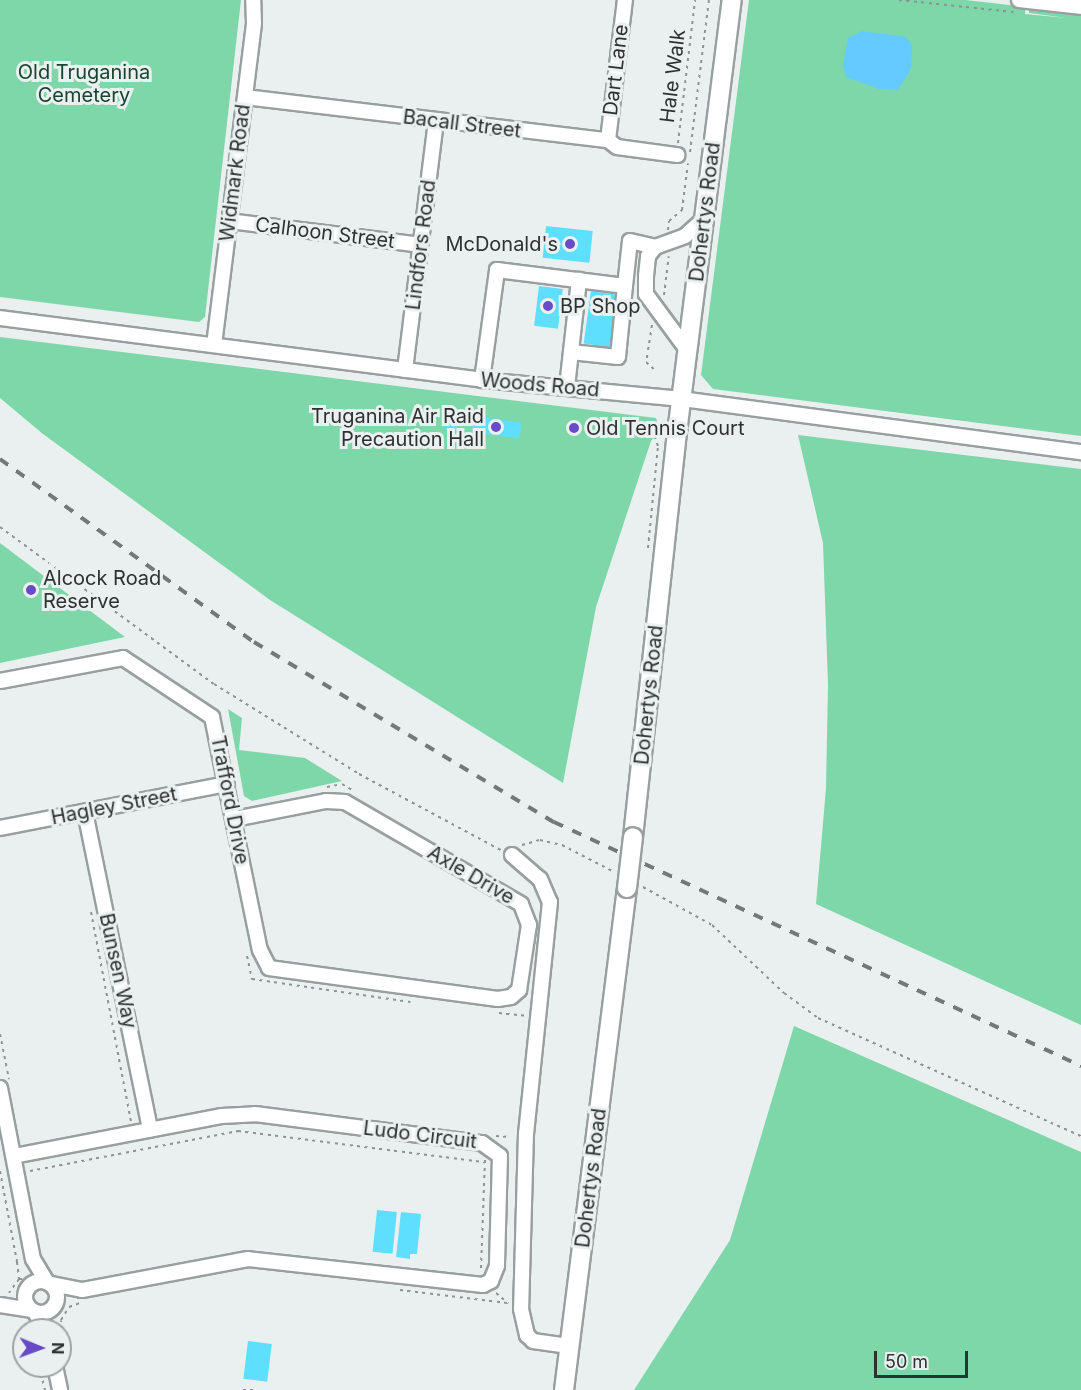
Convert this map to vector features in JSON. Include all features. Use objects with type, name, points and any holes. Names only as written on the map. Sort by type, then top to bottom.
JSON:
[{"type":"main road","name":"Dohertys Road","points":[[564,1390],[628,883],[682,399],[731,0]]},
{"type":"street","name":"Widmark Road","points":[[214,345],[245,97],[253,0]]},
{"type":"street","name":"Dart Lane","points":[[608,140],[625,0]]},
{"type":"street","points":[[1019,0],[1081,8]]},
{"type":"street","name":"Bacall Street","points":[[245,97],[608,140],[617,147],[677,155]]},
{"type":"street","name":"Lindfors Road","points":[[405,370],[436,121]]},
{"type":"street","points":[[688,351],[646,294],[648,256],[655,247],[685,236],[705,218]]},
{"type":"street","name":"Calhoon Street","points":[[229,221],[421,245]]},
{"type":"street","points":[[571,352],[618,357],[630,241],[655,247]]},
{"type":"street","points":[[482,380],[497,270],[625,286]]},
{"type":"street","points":[[567,387],[579,280]]},
{"type":"street","name":"Woods Road","points":[[0,318],[482,380],[682,399],[1081,452]]},
{"type":"street","name":"Trafford Drive","points":[[0,681],[127,659],[212,717],[260,950],[269,968]]},
{"type":"street","name":"Hagley Street","points":[[0,828],[227,783]]},
{"type":"street","name":"Axle Drive","points":[[234,819],[326,801],[345,802],[521,904],[529,917],[522,985],[516,994],[505,999],[269,968]]},
{"type":"street","name":"Bunsen Way","points":[[85,812],[150,1130]]},
{"type":"street","points":[[512,855],[540,879],[550,902],[526,1133],[521,1309],[527,1335],[533,1341],[569,1346]]},
{"type":"street","points":[[5,1089],[19,1155],[33,1259],[26,1303],[38,1318]]},
{"type":"street","name":"Ludo Circuit","points":[[19,1155],[222,1116],[255,1114],[487,1144],[499,1153],[497,1266],[483,1281]]},
{"type":"street","points":[[1,1302],[33,1311],[52,1308],[86,1296],[248,1258],[474,1287],[483,1281]]},
{"type":"street","points":[[33,1259],[57,1295],[50,1318]]},
{"type":"street","points":[[1,1302],[38,1281],[86,1296]]},
{"type":"path","name":"Hale Walk","points":[[677,155],[696,0]]},
{"type":"path","points":[[656,371],[646,362],[653,318],[663,301],[669,221],[682,210],[709,0]]},
{"type":"path","points":[[899,0],[1024,14]]},
{"type":"path","points":[[647,538],[658,446],[651,424]]},
{"type":"path","points":[[0,527],[224,690],[359,774],[512,855],[524,844],[540,840],[562,845],[628,883],[712,925],[784,993],[818,1018],[1081,1136]]},
{"type":"path","points":[[90,907],[131,1123]]},
{"type":"path","points":[[0,1034],[5,1089]]},
{"type":"path","points":[[19,1155],[27,1172],[238,1131],[485,1162]]},
{"type":"path","points":[[499,1153],[511,1137],[526,1133]]},
{"type":"path","points":[[487,1144],[483,1281],[507,1303]]},
{"type":"path","points":[[0,1171],[19,1279],[1,1302]]},
{"type":"path","points":[[393,1289],[507,1303],[521,1309]]},
{"type":"path","points":[[62,1318],[69,1308],[86,1296]]},
{"type":"path","points":[[243,1390],[255,1390]]},
{"type":"green space","name":"Old Truganina Cemetery","points":[[0,0],[241,0],[205,317],[199,322],[0,297]]},
{"type":"green space","points":[[749,0],[966,0],[1026,7],[1025,14],[1067,18],[1029,13],[1029,8],[1081,14],[1081,436],[713,389],[701,375]]},
{"type":"green space","points":[[0,337],[656,418],[660,431],[651,441],[596,607],[563,783],[270,600],[43,434],[0,398]]},
{"type":"green space","points":[[798,435],[1081,469],[1081,1025],[816,904],[826,788],[828,685],[823,543]]},
{"type":"green space","name":"Alcock Road Reserve","points":[[0,543],[125,637],[0,663]]},
{"type":"green space","points":[[228,709],[242,718],[239,750],[305,758],[342,781],[252,801],[244,796]]},
{"type":"green space","points":[[794,1026],[1081,1152],[1081,1390],[634,1390],[730,1240]]},
{"type":"water","points":[[862,31],[906,37],[912,45],[911,69],[898,90],[879,89],[846,77],[843,65],[848,38]]},
{"type":"building","points":[[546,226],[593,231],[589,263],[543,258]]},
{"type":"building","points":[[539,286],[563,289],[558,329],[534,326]]},
{"type":"building","points":[[591,291],[619,295],[611,347],[584,343]]},
{"type":"building","points":[[447,413],[459,415],[456,431],[444,429]]},
{"type":"building","name":"Truganina Air Raid Precaution Hall","points":[[474,416],[522,423],[519,439],[472,432]]},
{"type":"building","points":[[377,1210],[397,1212],[393,1254],[373,1252]]},
{"type":"building","points":[[401,1212],[421,1214],[417,1254],[410,1254],[410,1259],[396,1257]]},
{"type":"building","points":[[248,1341],[272,1344],[267,1382],[243,1379]]},
{"type":"railway","points":[[0,459],[254,642],[554,822],[1081,1066]]},
{"type":"place","name":"McDonald's","points":[[570,244]]},
{"type":"place","name":"BP Shop","points":[[548,306]]},
{"type":"place","name":"Truganina Air Raid Precaution Hall","points":[[496,427]]},
{"type":"place","name":"Old Tennis Court","points":[[574,428]]},
{"type":"place","name":"Alcock Road Reserve","points":[[31,590]]}]
